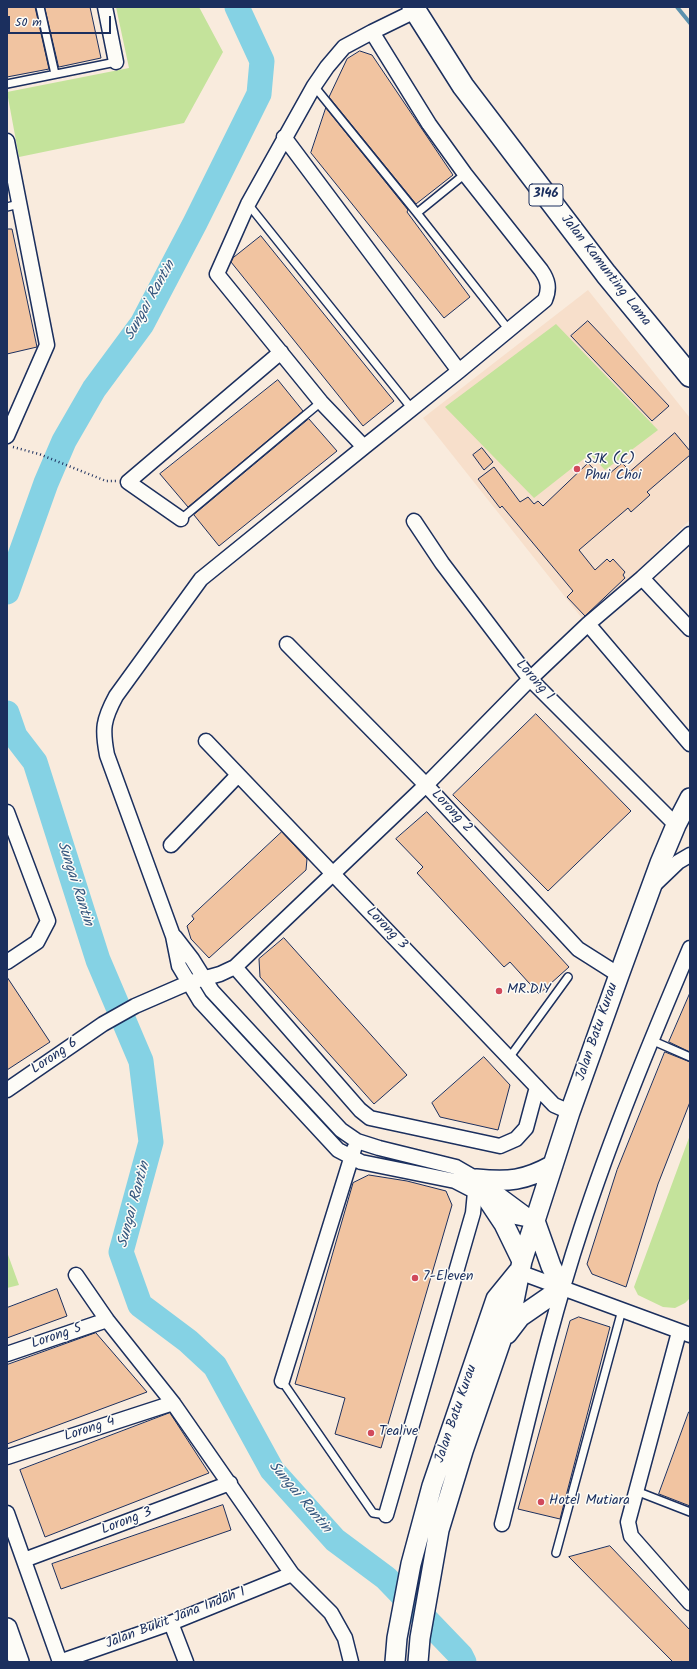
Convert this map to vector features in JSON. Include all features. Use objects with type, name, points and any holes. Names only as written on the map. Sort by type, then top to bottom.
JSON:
[{"type":"main road","name":"Jalan Kamunting Lama","points":[[414,9],[462,86],[606,274],[690,376]]},
{"type":"main road","name":"Jalan Batu Kurau","points":[[418,1662],[420,1638],[439,1530],[450,1491],[513,1306],[520,1267],[570,1112],[618,975],[676,824],[690,798]]},
{"type":"main road","points":[[520,1267],[504,1224],[479,1189],[502,1181],[521,1179],[536,1175],[553,1165]]},
{"type":"main road","points":[[501,1343],[520,1317],[562,1288],[551,1266],[535,1221]]},
{"type":"main road","name":"Jalan Batu Kurau","points":[[395,1662],[397,1638],[411,1564],[432,1486],[496,1299],[520,1267]]},
{"type":"main road","points":[[7,1628],[19,1662]]},
{"type":"street","points":[[105,7],[116,62]]},
{"type":"street","points":[[364,447],[321,402],[217,274],[248,204],[284,137],[327,67],[344,47],[414,9]]},
{"type":"street","points":[[372,32],[429,124],[465,174],[541,270],[549,287],[545,300],[202,579],[116,696],[107,713],[103,736],[107,755],[173,936],[179,966],[200,1001],[326,1139],[338,1150],[361,1162],[455,1181],[479,1189],[508,1200],[535,1221]]},
{"type":"street","points":[[284,137],[459,371]]},
{"type":"street","points":[[7,141],[13,205],[47,345],[7,436]]},
{"type":"street","points":[[181,519],[128,482],[281,352]]},
{"type":"street","name":"Lorong 1","points":[[414,521],[442,563],[530,679],[676,824]]},
{"type":"street","points":[[538,1087],[526,1128],[516,1140],[500,1146],[370,1118],[360,1110],[236,967],[426,785],[530,679],[588,624],[642,578],[690,534]]},
{"type":"street","points":[[642,578],[690,628]]},
{"type":"street","points":[[588,624],[690,744]]},
{"type":"street","name":"Lorong 2","points":[[287,644],[426,785],[578,949],[618,975]]},
{"type":"street","name":"Lorong 3","points":[[206,741],[554,1105],[570,1112]]},
{"type":"street","points":[[171,845],[238,775]]},
{"type":"street","points":[[7,812],[9,827],[48,921],[37,942],[7,962]]},
{"type":"street","points":[[651,888],[678,862],[690,855]]},
{"type":"street","points":[[173,936],[192,959],[212,991],[341,1130],[357,1141],[456,1167],[511,1216],[535,1221]]},
{"type":"street","points":[[502,1524],[562,1288],[581,1228],[651,1040],[690,948]]},
{"type":"street","name":"Lorong 6","points":[[7,1090],[103,1024],[135,1006],[188,983],[220,974],[236,967]]},
{"type":"street","points":[[282,1381],[357,1141]]},
{"type":"street","points":[[386,1515],[479,1189]]},
{"type":"street","points":[[520,1267],[562,1288],[685,1334],[636,1491],[628,1522],[630,1536],[690,1603]]},
{"type":"street","points":[[76,1275],[107,1320],[173,1403],[292,1574],[331,1613],[345,1638],[351,1662]]},
{"type":"street","name":"Lorong 5","points":[[7,1354],[107,1320]]},
{"type":"street","name":"Lorong 4","points":[[7,1457],[173,1403]]},
{"type":"street","name":"Lorong 3","points":[[24,1560],[230,1483]]},
{"type":"street","points":[[7,1513],[60,1662]]},
{"type":"street","name":"Jalan Bukit Jana Indah 1","points":[[60,1662],[171,1623],[292,1574]]},
{"type":"street","points":[[171,1623],[186,1662]]},
{"type":"lane","points":[[40,7],[54,74]]},
{"type":"lane","points":[[7,84],[116,62]]},
{"type":"lane","points":[[314,86],[418,213],[509,330]]},
{"type":"lane","points":[[418,213],[465,174]]},
{"type":"lane","points":[[248,204],[412,409]]},
{"type":"lane","points":[[181,519],[321,402]]},
{"type":"lane","points":[[509,1058],[568,977]]},
{"type":"lane","points":[[651,1040],[690,1057]]},
{"type":"lane","points":[[556,1553],[622,1310]]},
{"type":"lane","points":[[282,1381],[373,1513],[386,1515]]},
{"type":"lane","points":[[636,1491],[690,1512]]},
{"type":"path","points":[[7,445],[39,454],[85,474],[106,481],[128,482]]},
{"type":"shaded area","name":"SJK (C) Phui Choi","points":[[588,290],[690,418],[690,520],[585,622],[423,418]]},
{"type":"green space","points":[[116,7],[199,7],[223,52],[184,123],[19,157],[7,92],[129,68]]},
{"type":"green space","points":[[556,324],[658,430],[605,470],[590,454],[534,498],[445,407]]},
{"type":"green space","points":[[690,1135],[690,1298],[685,1303],[675,1308],[663,1307],[638,1295],[634,1287]]},
{"type":"green space","points":[[7,1252],[19,1285],[7,1288]]},
{"type":"building","points":[[7,7],[35,7],[49,69],[7,77]]},
{"type":"building","points":[[45,7],[90,7],[101,58],[59,67]]},
{"type":"building","points":[[360,51],[372,55],[453,175],[416,204],[329,97],[347,59]]},
{"type":"building","points":[[326,108],[408,210],[407,212],[470,297],[444,318],[311,153]]},
{"type":"building","points":[[7,229],[12,229],[37,347],[7,354]]},
{"type":"building","points":[[261,236],[394,401],[363,426],[231,262],[233,258]]},
{"type":"building","points":[[588,321],[669,406],[652,421],[571,336]]},
{"type":"building","points":[[278,380],[303,411],[188,507],[160,474]]},
{"type":"building","points":[[309,419],[337,451],[219,546],[194,515]]},
{"type":"building","points":[[675,433],[690,451],[690,455],[647,492],[650,495],[631,512],[628,508],[579,550],[595,570],[607,559],[610,562],[613,559],[625,572],[623,575],[625,578],[585,616],[567,597],[573,591],[502,506],[500,508],[478,479],[494,467],[520,502],[528,497],[534,504],[538,501],[543,506],[588,463],[603,479],[622,463],[630,471]]},
{"type":"building","points":[[482,448],[493,462],[484,470],[473,455]]},
{"type":"building","points":[[536,714],[631,811],[548,891],[453,795]]},
{"type":"building","points":[[427,812],[569,967],[539,994],[510,962],[504,967],[417,873],[423,867],[396,839]]},
{"type":"building","points":[[282,832],[307,859],[306,870],[209,958],[191,939],[187,926],[194,919],[192,916]]},
{"type":"building","points":[[284,938],[407,1075],[374,1104],[260,977],[259,959]]},
{"type":"building","points":[[7,977],[50,1042],[7,1070]]},
{"type":"building","points":[[690,993],[690,1052],[669,1042]]},
{"type":"building","points":[[665,1052],[690,1062],[690,1102],[658,1184],[626,1287],[592,1274],[587,1264],[617,1170]]},
{"type":"building","points":[[484,1057],[510,1085],[498,1130],[440,1117],[432,1103]]},
{"type":"building","points":[[369,1175],[407,1181],[446,1191],[452,1205],[381,1448],[335,1434],[345,1398],[295,1384],[353,1183]]},
{"type":"building","points":[[57,1289],[67,1316],[7,1338],[7,1308]]},
{"type":"building","points":[[579,1317],[610,1327],[560,1519],[518,1509],[570,1321]]},
{"type":"building","points":[[96,1333],[147,1392],[7,1444],[7,1365]]},
{"type":"building","points":[[690,1412],[690,1506],[659,1494]]},
{"type":"building","points":[[170,1413],[209,1473],[45,1537],[20,1470]]},
{"type":"building","points":[[223,1505],[231,1530],[61,1589],[52,1564]]},
{"type":"building","points":[[610,1546],[690,1630],[690,1662],[673,1662],[569,1557]]},
{"type":"waterway","name":"Sungai Rantin","points":[[7,592],[46,483],[64,441],[94,389],[142,324],[195,223],[259,94],[262,61],[237,7]]},
{"type":"waterway","points":[[677,7],[690,23]]},
{"type":"waterway","name":"Sungai Rantin","points":[[7,713],[15,736],[35,762],[98,960],[141,1061],[151,1142],[121,1252],[140,1305],[188,1341],[215,1366],[272,1470],[335,1540],[386,1578],[461,1656],[464,1662]]},
{"type":"place","name":"SJK (C) Phui Choi","points":[[577,469]]},
{"type":"place","name":"MR.DIY","points":[[499,991]]},
{"type":"place","name":"7-Eleven","points":[[415,1278]]},
{"type":"place","name":"Tealive","points":[[371,1433]]},
{"type":"place","name":"Hotel Mutiara","points":[[541,1502]]}]
